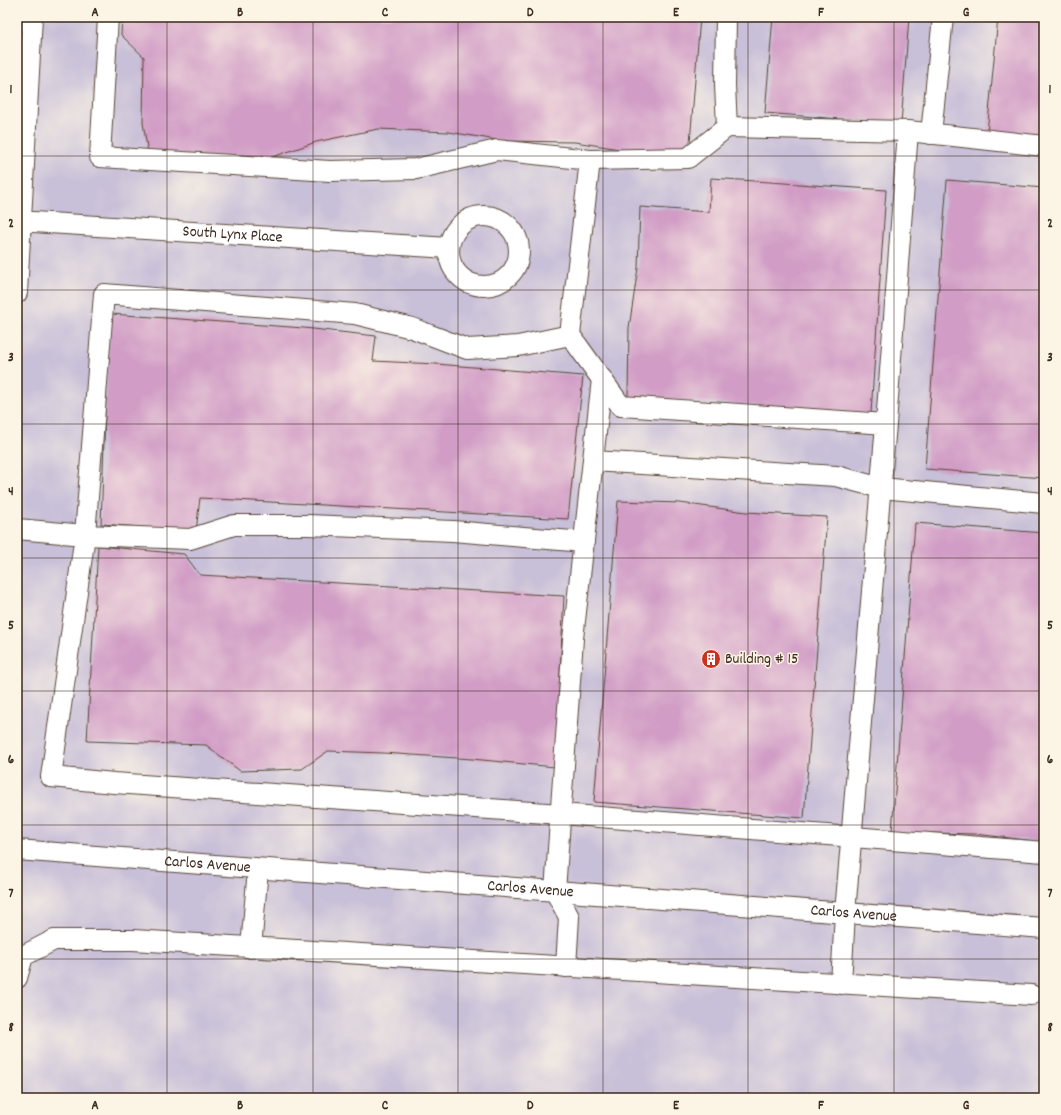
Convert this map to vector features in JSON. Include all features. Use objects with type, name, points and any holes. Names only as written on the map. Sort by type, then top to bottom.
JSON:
[{"type":"street","points":[[17,293],[19,221],[32,17]]},
{"type":"street","points":[[108,17],[100,158],[330,171],[416,169],[498,150],[590,160],[688,158],[727,127],[908,131],[1044,146]]},
{"type":"street","points":[[726,17],[725,85],[727,127]]},
{"type":"street","points":[[931,134],[943,17]]},
{"type":"street","points":[[841,984],[845,913],[881,488],[908,131]]},
{"type":"street","points":[[590,160],[570,335],[621,406],[886,424]]},
{"type":"street","name":"South Lynx Place","points":[[19,221],[449,248]]},
{"type":"street","points":[[570,335],[518,346],[467,349],[412,328],[355,314],[104,294],[85,535],[50,777],[122,784],[561,814],[1044,852]]},
{"type":"street","points":[[566,967],[569,917],[555,891],[573,639],[602,379]]},
{"type":"street","points":[[593,461],[836,476],[881,488],[1044,503]]},
{"type":"street","points":[[17,529],[85,535],[190,539],[234,525],[308,525],[453,531],[584,542]]},
{"type":"street","name":"Carlos Avenue","points":[[17,850],[1044,928]]},
{"type":"street","points":[[251,948],[258,869]]},
{"type":"street","points":[[17,978],[23,956],[54,940],[133,940],[1031,995]]},
{"type":"shaded area","points":[[17,17],[1044,17],[1044,1098],[17,1098]]},
{"type":"building","points":[[122,17],[700,17],[689,155],[626,150],[575,142],[503,141],[449,132],[378,129],[316,142],[261,161],[148,153],[143,123],[144,57],[121,35]]},
{"type":"building","points":[[773,17],[909,17],[901,124],[765,113]]},
{"type":"building","points":[[998,17],[1044,17],[1044,139],[987,134]]},
{"type":"building","points":[[711,178],[886,190],[871,413],[628,397],[629,328],[638,268],[640,207],[709,212]]},
{"type":"building","points":[[947,180],[1044,188],[1044,478],[925,469]]},
{"type":"building","points":[[111,314],[304,328],[376,336],[373,361],[436,364],[583,376],[568,519],[200,498],[196,531],[101,524],[105,414]]},
{"type":"building","name":"Building # 15","points":[[618,501],[680,503],[746,512],[827,517],[804,818],[594,802]]},
{"type":"building","points":[[915,523],[1044,533],[1044,842],[975,834],[892,832]]},
{"type":"building","points":[[98,546],[184,554],[200,575],[564,596],[555,767],[472,759],[328,751],[302,769],[240,771],[206,745],[87,741]]},
{"type":"place","name":"Building # 15","points":[[711,659]]}]
